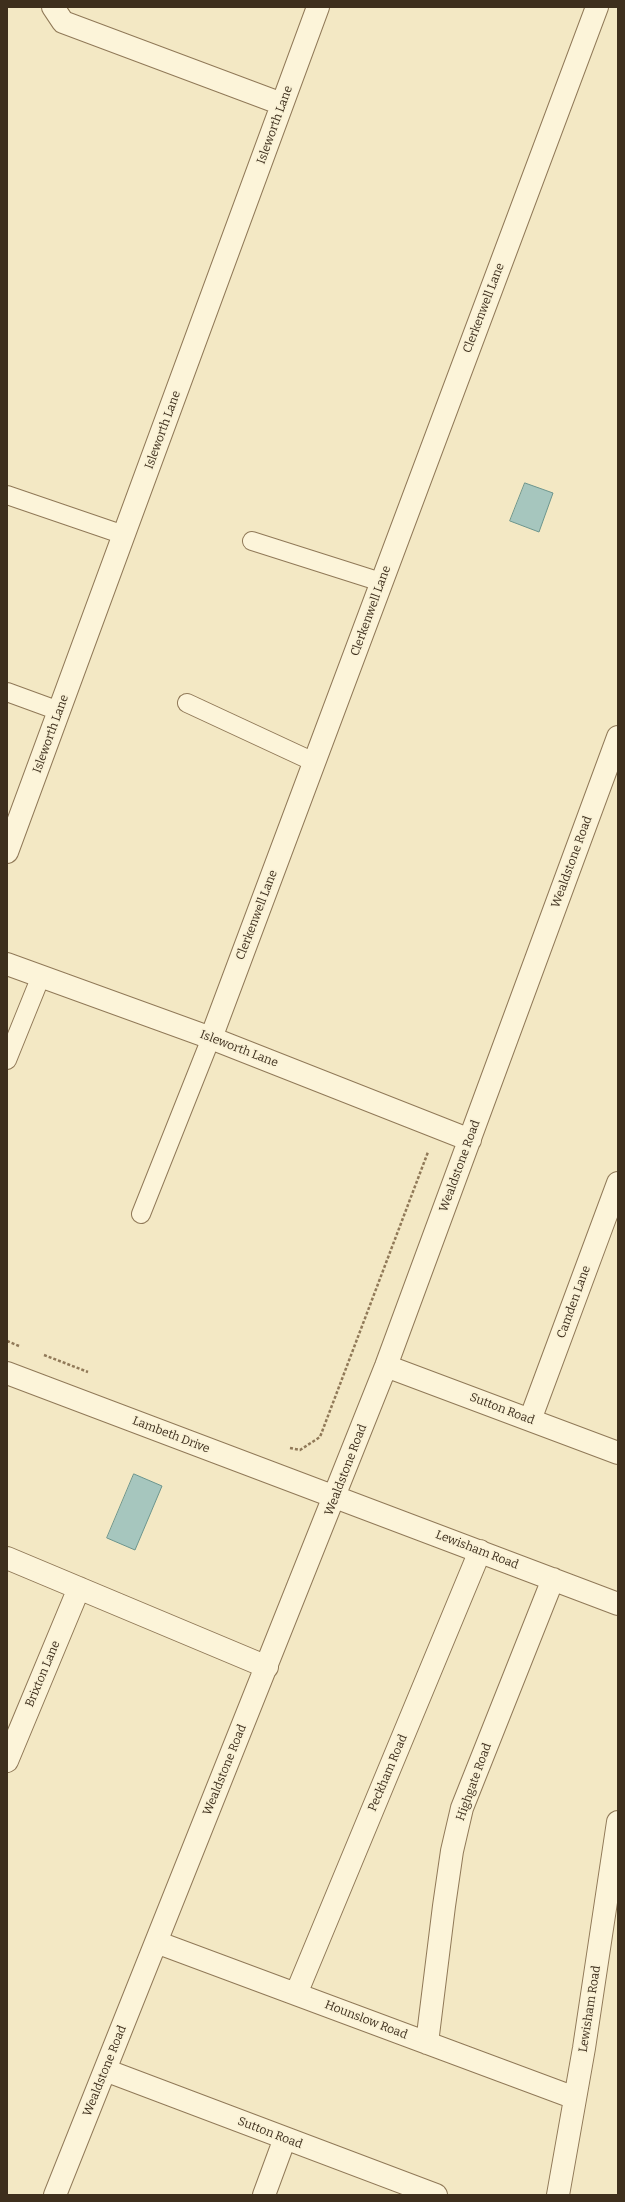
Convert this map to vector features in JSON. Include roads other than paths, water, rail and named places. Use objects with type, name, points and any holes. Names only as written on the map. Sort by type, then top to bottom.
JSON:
[{"type":"street","points":[[53,7],[63,22],[282,104]]},
{"type":"street","name":"Isleworth Lane","points":[[7,852],[318,7]]},
{"type":"street","name":"Clerkenwell Lane","points":[[211,1038],[597,7]]},
{"type":"street","name":"Wealdstone Road","points":[[55,2195],[336,1496],[470,1140],[618,737]]},
{"type":"street","name":"Isleworth Lane","points":[[7,964],[211,1038],[470,1140]]},
{"type":"street","name":"Camden Lane","points":[[530,1420],[618,1183]]},
{"type":"street","name":"Sutton Road","points":[[386,1366],[618,1453]]},
{"type":"street","name":"Lambeth Drive","points":[[7,1373],[336,1496]]},
{"type":"street","name":"Lewisham Road","points":[[336,1496],[618,1604]]},
{"type":"street","name":"Peckham Road","points":[[296,1994],[480,1551]]},
{"type":"street","points":[[7,1558],[267,1666]]},
{"type":"street","name":"Highgate Road","points":[[427,2043],[452,1851],[462,1808],[553,1579]]},
{"type":"street","name":"Brixton Lane","points":[[7,1761],[79,1588]]},
{"type":"street","name":"Lewisham Road","points":[[558,2195],[575,2098],[618,1822]]},
{"type":"street","name":"Hounslow Road","points":[[156,1942],[575,2098]]},
{"type":"street","name":"Sutton Road","points":[[105,2070],[436,2195]]},
{"type":"street","points":[[264,2195],[285,2138]]},
{"type":"lane","points":[[7,496],[124,535]]},
{"type":"lane","points":[[252,541],[381,582]]},
{"type":"lane","points":[[7,692],[59,711]]},
{"type":"lane","points":[[187,703],[314,762]]},
{"type":"lane","points":[[7,1060],[41,976]]},
{"type":"lane","name":"Clerkenwell Lane","points":[[141,1214],[211,1038]]},
{"type":"water","points":[[525,483],[553,493],[539,532],[510,521]]},
{"type":"water","points":[[134,1474],[162,1486],[135,1550],[107,1538]]}]
